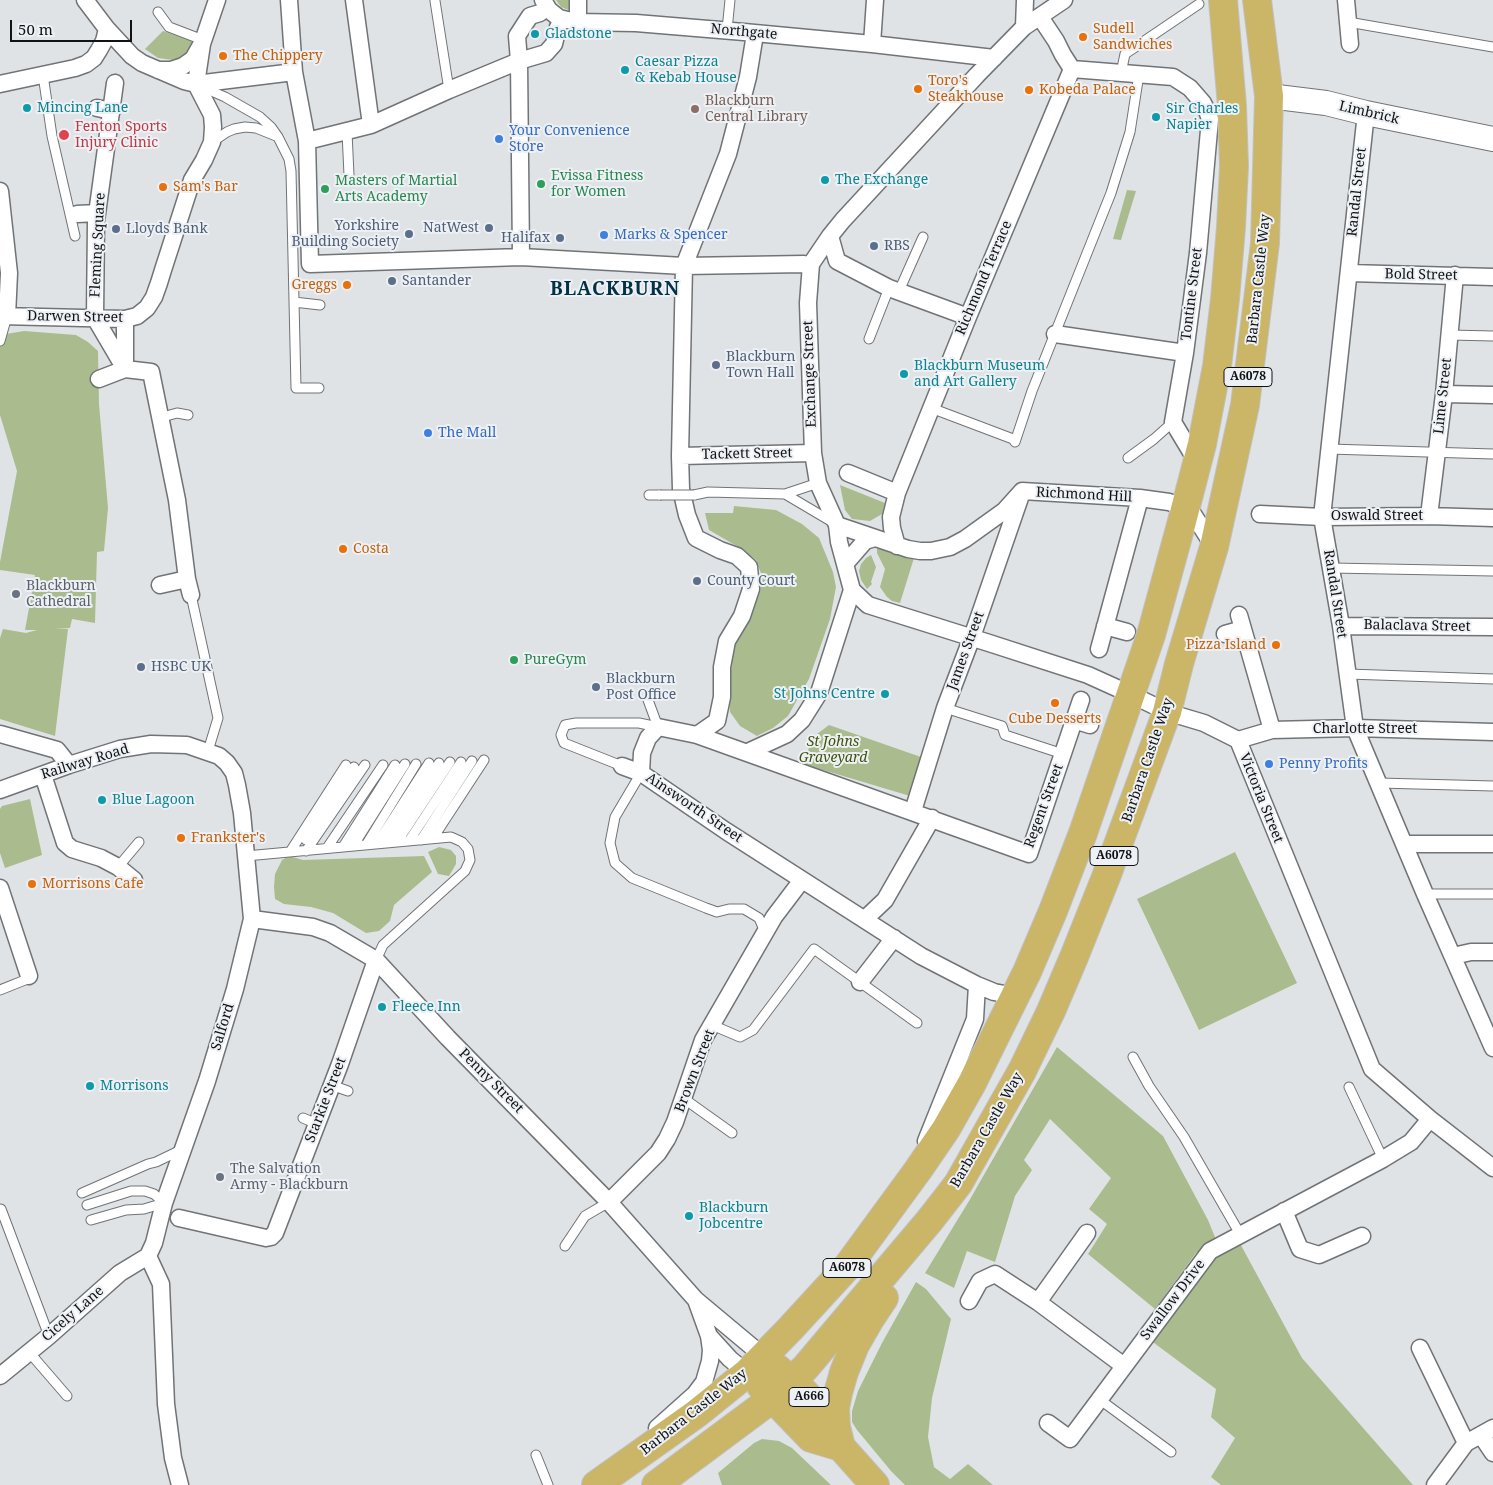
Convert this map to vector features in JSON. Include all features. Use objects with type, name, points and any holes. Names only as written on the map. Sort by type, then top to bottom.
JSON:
[{"type":"highway","name":"A6078","points":[[1225,299],[1246,258],[1250,228],[1251,128],[1242,0]]},
{"type":"highway","name":"Barbara Castle Way","points":[[595,1485],[696,1414],[769,1377],[790,1329],[847,1268],[918,1170],[946,1129],[972,1083],[1015,996],[1053,911],[1083,833],[1107,799],[1138,714],[1150,704],[1179,664],[1214,547],[1245,405],[1264,253],[1269,96],[1257,0]]},
{"type":"highway","name":"Barbara Castle Way","points":[[656,1485],[798,1350],[820,1326],[874,1259],[896,1237],[930,1220],[958,1184],[1022,1071],[1051,1012],[1106,877],[1136,796],[1150,704],[1151,635],[1186,508],[1217,366],[1225,299],[1234,166],[1232,106],[1216,6]]},
{"type":"highway","points":[[1015,996],[1025,997],[1035,993],[1040,990],[1048,979],[1074,925],[1105,844],[1136,796]]},
{"type":"highway","points":[[875,1485],[839,1437],[835,1408],[838,1393],[855,1345],[875,1311],[938,1225],[958,1184]]},
{"type":"highway","points":[[607,1485],[628,1482],[726,1413],[769,1377]]},
{"type":"highway","name":"A666","points":[[769,1377],[812,1438],[839,1437]]},
{"type":"main road","name":"Limbrick","points":[[1269,96],[1326,103],[1366,114],[1493,139]]},
{"type":"street","points":[[85,0],[107,29],[132,56],[142,63],[184,81],[196,84],[294,72]]},
{"type":"street","points":[[158,70],[171,70],[183,66],[193,59],[202,42],[217,0]]},
{"type":"street","points":[[289,0],[294,72],[307,141],[310,264],[521,257],[684,266],[808,264],[830,236],[1024,27],[1064,0]]},
{"type":"street","points":[[354,0],[371,125]]},
{"type":"street","points":[[576,22],[578,19],[578,0]]},
{"type":"street","points":[[872,44],[875,0]]},
{"type":"street","points":[[1024,27],[1025,0]]},
{"type":"street","points":[[1346,0],[1350,44]]},
{"type":"street","points":[[307,141],[371,125],[448,90],[519,61],[546,53],[554,44],[550,14],[530,16],[517,36],[519,61],[521,257]]},
{"type":"street","name":"Northgate","points":[[550,14],[576,22],[636,23],[728,30],[994,58]]},
{"type":"street","points":[[1040,17],[1072,69],[1139,74]]},
{"type":"street","points":[[0,84],[86,64],[94,58],[104,42],[107,29]]},
{"type":"street","points":[[697,734],[717,721],[722,697],[722,667],[727,641],[742,616],[750,589],[749,567],[737,556],[696,538],[687,515],[681,489],[684,266],[728,154],[748,77],[755,34]]},
{"type":"street","points":[[202,42],[196,84],[212,116],[214,127],[212,142]]},
{"type":"street","name":"Richmond Terrace","points":[[897,546],[891,516],[898,493],[968,317],[1072,69]]},
{"type":"street","name":"Tontine Street","points":[[1139,74],[1173,77],[1190,88],[1203,103],[1210,119],[1198,253],[1185,353],[1173,422]]},
{"type":"street","name":"Fleming Square","points":[[96,321],[97,213],[104,110],[115,83]]},
{"type":"street","name":"Randal Street","points":[[1366,114],[1322,517],[1356,728],[1404,844],[1493,1048]]},
{"type":"street","name":"Darwen Street","points":[[3,316],[125,322],[138,316],[147,308],[160,283],[162,270],[192,180],[212,142]]},
{"type":"street","points":[[0,191],[9,273],[3,316]]},
{"type":"street","points":[[78,214],[97,213]]},
{"type":"street","points":[[830,236],[837,261],[894,290],[968,317]]},
{"type":"street","name":"Exchange Street","points":[[808,264],[813,453],[818,483],[837,525],[839,542],[852,590]]},
{"type":"street","name":"Bold Street","points":[[1349,273],[1493,277]]},
{"type":"street","name":"Lime Street","points":[[1429,516],[1444,394],[1455,275]]},
{"type":"street","points":[[96,321],[125,370]]},
{"type":"street","points":[[125,322],[125,370]]},
{"type":"street","points":[[1055,334],[1185,353]]},
{"type":"street","points":[[98,379],[125,370],[151,372],[177,500],[189,587],[160,585]]},
{"type":"street","points":[[1444,394],[1493,395]]},
{"type":"street","points":[[1173,422],[1197,462]]},
{"type":"street","name":"Tackett Street","points":[[680,456],[813,453]]},
{"type":"street","points":[[848,473],[898,493]]},
{"type":"street","name":"Richmond Hill","points":[[837,525],[897,546],[920,552],[932,552],[950,547],[987,525],[1004,511],[1022,491],[1140,498],[1169,502],[1186,508]]},
{"type":"street","name":"James Street","points":[[913,811],[945,708],[972,637],[1022,491]]},
{"type":"street","points":[[1099,649],[1140,498]]},
{"type":"street","points":[[1186,508],[1193,514],[1214,547]]},
{"type":"street","name":"Oswald Street","points":[[1260,514],[1322,517],[1429,516],[1493,518]]},
{"type":"street","points":[[845,564],[865,541],[875,538]]},
{"type":"street","points":[[748,752],[787,734],[802,720],[819,693],[852,590]]},
{"type":"street","name":"Victoria Street","points":[[852,590],[868,605],[1088,675],[1150,704],[1204,723],[1238,740],[1372,1069],[1430,1119],[1493,1168]]},
{"type":"street","points":[[1225,634],[1241,622],[1272,730]]},
{"type":"street","points":[[1105,626],[1127,632]]},
{"type":"street","name":"Balaclava Street","points":[[1341,626],[1493,627]]},
{"type":"street","name":"Regent Street","points":[[932,818],[1029,854],[1081,700]]},
{"type":"street","points":[[1074,720],[1090,725]]},
{"type":"street","points":[[658,727],[697,734],[932,818],[885,900],[865,919]]},
{"type":"street","name":"Ainsworth Street","points":[[658,727],[648,738],[642,753],[641,773],[921,956],[976,985],[994,992],[1015,996]]},
{"type":"street","name":"Charlotte Street","points":[[1238,740],[1272,730],[1356,728],[1493,732]]},
{"type":"street","points":[[0,734],[57,750],[70,765]]},
{"type":"street","name":"Railway Road","points":[[0,790],[120,749],[152,744],[187,745],[219,756],[227,762]]},
{"type":"street","name":"Salford","points":[[148,1256],[154,1243],[164,1203],[207,1081],[236,989],[252,918],[242,813],[234,773],[227,762]]},
{"type":"street","points":[[622,766],[641,773]]},
{"type":"street","points":[[43,775],[65,843],[72,849],[100,858],[118,867],[134,880]]},
{"type":"street","points":[[1404,844],[1493,844]]},
{"type":"street","name":"Brown Street","points":[[609,1202],[658,1153],[667,1139],[684,1098],[703,1040],[774,917],[802,880]]},
{"type":"street","points":[[0,888],[29,976]]},
{"type":"street","name":"Penny Street","points":[[252,918],[313,927],[330,933],[376,960],[448,1038],[609,1202],[696,1300],[769,1377]]},
{"type":"street","points":[[860,982],[894,938]]},
{"type":"street","points":[[1453,956],[1471,952],[1493,952]]},
{"type":"street","name":"Starkie Street","points":[[179,1218],[259,1237],[271,1237],[275,1233],[279,1226],[310,1121],[331,1086],[376,960]]},
{"type":"street","name":"Barbara Castle Way","points":[[918,1170],[922,1150],[975,1019],[976,985]]},
{"type":"street","name":"Swallow Drive","points":[[1048,1423],[1070,1439],[1210,1251],[1382,1160],[1411,1142],[1430,1119]]},
{"type":"street","points":[[1284,1211],[1300,1249],[1319,1255],[1362,1236]]},
{"type":"street","points":[[1038,1302],[1087,1233]]},
{"type":"street","points":[[148,1256],[161,1284],[166,1404],[173,1458],[180,1485]]},
{"type":"street","name":"Cicely Lane","points":[[0,1376],[49,1336],[120,1273],[148,1256]]},
{"type":"street","points":[[969,1301],[980,1281],[995,1274],[1038,1302],[1124,1366]]},
{"type":"street","name":"Penny Street","points":[[696,1300],[709,1336],[730,1359],[769,1377]]},
{"type":"street","name":"Barbara Castle Way","points":[[595,1485],[695,1394],[704,1382],[710,1361],[712,1350],[709,1336]]},
{"type":"street","points":[[1420,1348],[1466,1444]]},
{"type":"street","points":[[1435,1485],[1466,1444],[1487,1431],[1493,1453]]},
{"type":"lane","points":[[728,30],[730,0]]},
{"type":"lane","points":[[436,2],[448,90]]},
{"type":"lane","points":[[1121,73],[1125,54],[1216,6]]},
{"type":"lane","points":[[158,12],[168,27],[202,42]]},
{"type":"lane","points":[[1348,22],[1493,47]]},
{"type":"lane","points":[[931,408],[1013,439],[1015,442],[1032,391],[1111,193],[1130,132],[1139,74]]},
{"type":"lane","points":[[43,75],[52,136],[75,236]]},
{"type":"lane","points":[[196,84],[225,97],[260,117],[278,137],[289,159],[296,388],[319,388]]},
{"type":"lane","points":[[212,142],[227,132],[245,127],[261,130],[278,137]]},
{"type":"lane","points":[[347,132],[349,175]]},
{"type":"lane","points":[[870,339],[894,290],[924,237]]},
{"type":"lane","points":[[294,302],[320,305]]},
{"type":"lane","points":[[0,341],[3,316]]},
{"type":"lane","points":[[1450,335],[1493,336]]},
{"type":"lane","points":[[160,418],[177,413],[188,415]]},
{"type":"lane","points":[[1128,458],[1173,422]]},
{"type":"lane","points":[[1330,450],[1493,454]]},
{"type":"lane","points":[[649,495],[694,495],[708,492],[785,494],[818,483]]},
{"type":"lane","points":[[785,494],[837,525]]},
{"type":"lane","points":[[1331,568],[1493,571]]},
{"type":"lane","points":[[189,587],[218,718],[208,752]]},
{"type":"lane","points":[[1348,674],[1493,678]]},
{"type":"lane","points":[[648,700],[658,727]]},
{"type":"lane","points":[[945,708],[1002,726],[1005,735],[1063,754]]},
{"type":"lane","points":[[622,766],[564,743],[561,735],[565,725],[576,723],[638,723],[658,727]]},
{"type":"lane","points":[[433,838],[484,760]]},
{"type":"lane","points":[[421,840],[472,761]]},
{"type":"lane","points":[[392,842],[450,762]]},
{"type":"lane","points":[[409,841],[461,762]]},
{"type":"lane","points":[[377,844],[429,763]]},
{"type":"lane","points":[[392,842],[439,763]]},
{"type":"lane","points":[[366,845],[416,764]]},
{"type":"lane","points":[[302,851],[368,765]]},
{"type":"lane","points":[[327,848],[383,765]]},
{"type":"lane","points":[[348,846],[400,765]]},
{"type":"lane","points":[[302,851],[350,766]]},
{"type":"lane","points":[[641,773],[615,816],[610,843],[615,862],[632,878],[706,908],[717,912],[729,909],[744,909],[759,918],[765,933]]},
{"type":"lane","points":[[1379,783],[1493,786]]},
{"type":"lane","points":[[246,856],[433,838],[451,837],[462,842],[468,849],[470,860],[465,871],[383,945],[376,960]]},
{"type":"lane","points":[[118,867],[139,842]]},
{"type":"lane","points":[[1426,894],[1493,894]]},
{"type":"lane","points":[[712,1024],[740,1037],[753,1030],[814,949],[917,1023]]},
{"type":"lane","points":[[0,990],[25,980],[29,976]]},
{"type":"lane","points":[[1133,1057],[1149,1086],[1184,1137],[1240,1234]]},
{"type":"lane","points":[[331,1086],[348,1091]]},
{"type":"lane","points":[[1349,1088],[1382,1160]]},
{"type":"lane","points":[[684,1098],[732,1133]]},
{"type":"lane","points":[[82,1193],[183,1149]]},
{"type":"lane","points":[[87,1205],[131,1192],[145,1191],[154,1194],[164,1203]]},
{"type":"lane","points":[[565,1246],[585,1216],[609,1202]]},
{"type":"lane","points":[[91,1220],[126,1210],[144,1209],[164,1203]]},
{"type":"lane","points":[[1,1209],[49,1336]]},
{"type":"lane","points":[[29,1352],[67,1396]]},
{"type":"lane","points":[[1100,1400],[1171,1452]]},
{"type":"lane","points":[[536,1456],[548,1485]]},
{"type":"green space","points":[[556,0],[573,0],[571,11],[561,7]]},
{"type":"green space","points":[[163,31],[194,42],[181,58],[173,60],[158,58],[145,49]]},
{"type":"green space","points":[[1127,190],[1136,191],[1121,240],[1113,239]]},
{"type":"green space","points":[[24,331],[76,335],[98,351],[99,404],[108,508],[104,551],[97,552],[95,623],[72,619],[70,628],[55,629],[68,629],[55,736],[0,719],[0,638],[3,629],[26,633],[37,630],[25,630],[35,575],[0,570],[17,471],[0,415],[0,335]]},
{"type":"green space","points":[[840,485],[885,503],[882,514],[870,521],[852,519],[845,510]]},
{"type":"green space","points":[[734,506],[776,510],[802,524],[819,538],[833,572],[836,587],[830,619],[809,679],[788,716],[773,728],[757,736],[740,726],[730,712],[729,697],[733,644],[750,618],[760,592],[762,576],[756,560],[740,548],[709,530],[705,513],[733,513]]},
{"type":"green space","points":[[877,549],[887,549],[914,558],[900,603],[892,601],[887,597],[880,587],[885,569]]},
{"type":"green space","points":[[871,555],[876,567],[872,584],[867,589],[861,580],[859,571],[861,564]]},
{"type":"green space","name":"St Johns Graveyard","points":[[829,725],[921,757],[910,796],[803,764],[813,737]]},
{"type":"green space","points":[[30,799],[42,855],[5,868],[0,853],[0,809],[2,806]]},
{"type":"green space","points":[[439,847],[451,850],[456,856],[456,864],[449,876],[438,874],[428,852]]},
{"type":"green space","points":[[1235,852],[1297,983],[1199,1030],[1137,899]]},
{"type":"green space","points":[[289,856],[303,860],[424,856],[432,872],[394,905],[390,921],[379,931],[366,933],[333,913],[311,907],[284,904],[275,899],[275,874],[282,860]]},
{"type":"green space","points":[[1057,1047],[1163,1136],[1208,1220],[1217,1242],[1196,1253],[1155,1309],[1088,1254],[1107,1224],[1089,1209],[1111,1178],[1050,1119],[1024,1160],[1032,1170],[1015,1196],[995,1262],[967,1251],[954,1288],[925,1273],[969,1201]]},
{"type":"green space","points":[[1236,1236],[1302,1358],[1413,1485],[1221,1485],[1211,1477],[1235,1438],[1211,1417],[1216,1389],[1146,1337],[1210,1251]]},
{"type":"green space","points":[[916,1282],[926,1289],[951,1319],[932,1398],[928,1437],[934,1467],[950,1479],[968,1464],[993,1485],[905,1485],[891,1471],[852,1422],[852,1411],[858,1391]]},
{"type":"green space","points":[[762,1439],[779,1441],[792,1448],[831,1485],[722,1485],[718,1473],[754,1443]]},
{"type":"place","name":"Gladstone","points":[[535,34]]},
{"type":"place","name":"Sudell Sandwiches","points":[[1083,37]]},
{"type":"place","name":"The Chippery","points":[[223,56]]},
{"type":"place","name":"Caesar Pizza & Kebab House","points":[[625,70]]},
{"type":"place","name":"Toro's Steakhouse","points":[[918,89]]},
{"type":"place","name":"Kobeda Palace","points":[[1029,90]]},
{"type":"place","name":"Mincing Lane","points":[[27,108]]},
{"type":"place","name":"Blackburn Central Library","points":[[695,109]]},
{"type":"place","name":"Sir Charles Napier","points":[[1156,117]]},
{"type":"place","name":"Fenton Sports Injury Clinic","points":[[64,135]]},
{"type":"place","name":"Your Convenience Store","points":[[499,139]]},
{"type":"place","name":"The Exchange","points":[[825,180]]},
{"type":"place","name":"Evissa Fitness for Women","points":[[541,184]]},
{"type":"place","name":"Sam's Bar","points":[[163,187]]},
{"type":"place","name":"Masters of Martial Arts Academy","points":[[325,189]]},
{"type":"place","name":"NatWest","points":[[489,228]]},
{"type":"place","name":"Lloyds Bank","points":[[116,229]]},
{"type":"place","name":"Yorkshire Building Society","points":[[409,234]]},
{"type":"place","name":"Marks & Spencer","points":[[604,235]]},
{"type":"place","name":"Halifax","points":[[560,238]]},
{"type":"place","name":"RBS","points":[[874,246]]},
{"type":"place","name":"Santander","points":[[392,281]]},
{"type":"place","name":"Greggs","points":[[347,285]]},
{"type":"place","name":"Blackburn Town Hall","points":[[716,365]]},
{"type":"place","name":"Blackburn Museum and Art Gallery","points":[[904,374]]},
{"type":"place","name":"The Mall","points":[[428,433]]},
{"type":"place","name":"Costa","points":[[343,549]]},
{"type":"place","name":"County Court","points":[[697,581]]},
{"type":"place","name":"Blackburn Cathedral","points":[[16,594]]},
{"type":"place","name":"Pizza Island","points":[[1276,645]]},
{"type":"place","name":"PureGym","points":[[514,660]]},
{"type":"place","name":"HSBC UK","points":[[141,667]]},
{"type":"place","name":"Blackburn Post Office","points":[[596,687]]},
{"type":"place","name":"St Johns Centre","points":[[885,694]]},
{"type":"place","name":"Cube Desserts","points":[[1055,703]]},
{"type":"place","name":"Penny Profits","points":[[1269,764]]},
{"type":"place","name":"Blue Lagoon","points":[[102,800]]},
{"type":"place","name":"Frankster's","points":[[181,838]]},
{"type":"place","name":"Morrisons Cafe","points":[[32,884]]},
{"type":"place","name":"Fleece Inn","points":[[382,1007]]},
{"type":"place","name":"Morrisons","points":[[90,1086]]},
{"type":"place","name":"The Salvation Army - Blackburn","points":[[220,1177]]},
{"type":"place","name":"Blackburn Jobcentre","points":[[689,1216]]},
{"type":"district","name":"BLACKBURN","points":[[615,290]]}]
